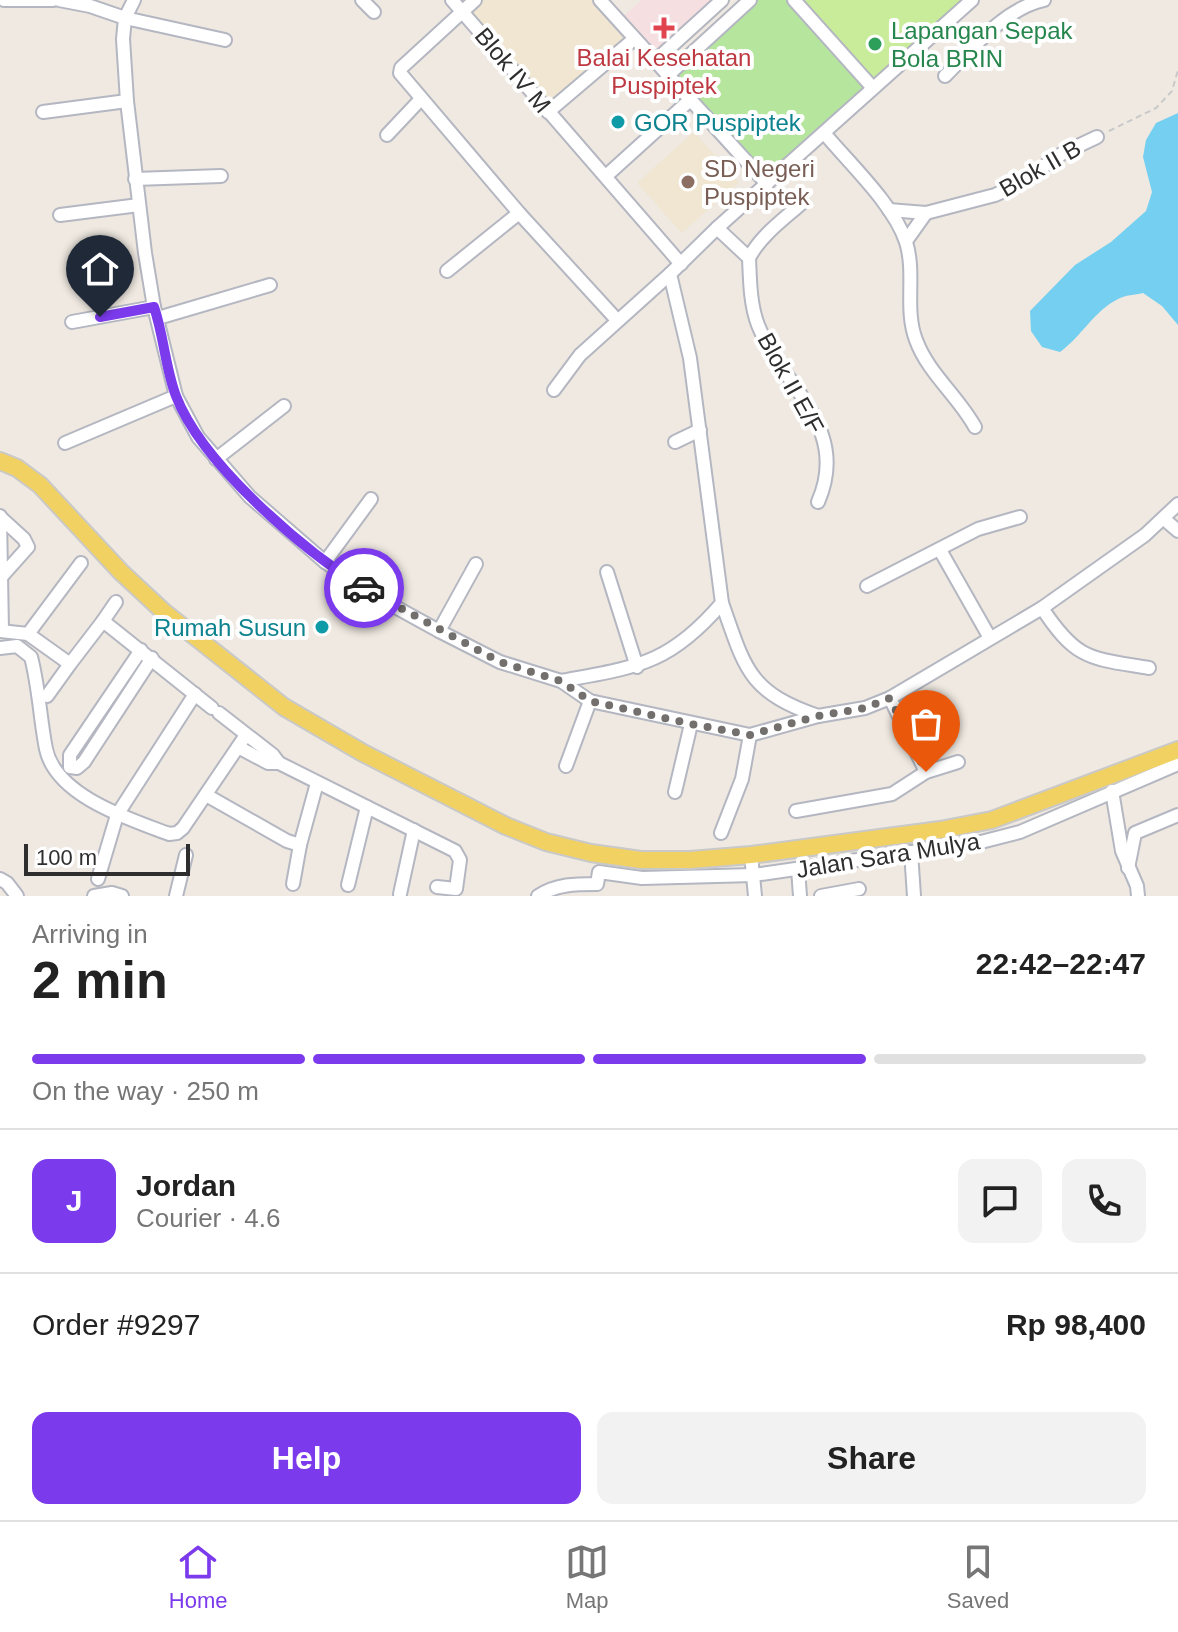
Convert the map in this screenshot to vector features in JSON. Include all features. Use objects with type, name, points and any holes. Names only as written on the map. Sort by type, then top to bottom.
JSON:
[{"type":"main road","points":[[0,461],[17,468],[40,485],[121,572],[164,612],[284,707],[363,753],[506,826],[546,842],[591,853],[641,860],[690,860],[940,830],[992,820],[1178,750]]},
{"type":"street","points":[[4,0],[53,0]]},
{"type":"street","points":[[59,0],[225,40]]},
{"type":"street","points":[[134,0],[125,18],[123,39],[135,179],[156,312],[176,396],[198,437],[250,497],[325,562],[390,604],[500,662],[561,681],[590,701],[750,735],[818,716],[865,708],[890,698],[1042,608],[1164,519],[1178,504]]},
{"type":"street","points":[[362,0],[374,12]]},
{"type":"street","points":[[452,0],[463,11],[475,0]]},
{"type":"street","points":[[600,0],[767,184]]},
{"type":"street","points":[[654,62],[722,0]]},
{"type":"street","points":[[667,76],[750,0]]},
{"type":"street","points":[[794,0],[873,88]]},
{"type":"street","points":[[554,390],[580,355],[617,320],[972,0]]},
{"type":"street","points":[[945,76],[1003,20],[1031,3],[1044,0]]},
{"type":"street","name":"Blok IV M","points":[[617,320],[420,100],[399,71],[463,11],[681,264]]},
{"type":"street","points":[[548,112],[634,39]]},
{"type":"street","points":[[387,135],[420,100]]},
{"type":"street","points":[[606,176],[690,100]]},
{"type":"street","points":[[43,112],[127,101]]},
{"type":"street","points":[[825,134],[889,210],[906,241],[911,317],[916,342],[975,427]]},
{"type":"street","name":"Blok II B","points":[[889,210],[926,213],[995,195],[1017,185],[1063,153],[1097,137]]},
{"type":"street","points":[[135,179],[221,176]]},
{"type":"street","points":[[717,228],[749,258],[767,234],[803,202]]},
{"type":"street","points":[[60,215],[139,205]]},
{"type":"street","points":[[447,271],[519,213]]},
{"type":"street","points":[[906,241],[926,213]]},
{"type":"street","name":"Blok II E/F","points":[[749,258],[754,312],[759,326],[811,409],[823,438],[826,452],[824,488],[818,502]]},
{"type":"street","points":[[670,274],[690,358],[722,603],[740,651],[758,684],[785,705],[818,716]]},
{"type":"street","points":[[72,322],[156,312],[270,285]]},
{"type":"street","points":[[65,443],[176,396]]},
{"type":"street","points":[[216,459],[284,406]]},
{"type":"street","points":[[675,442],[700,430]]},
{"type":"street","points":[[325,562],[371,499]]},
{"type":"street","points":[[0,516],[28,547],[3,575]]},
{"type":"street","points":[[0,516],[3,575],[1,631],[28,634],[70,664]]},
{"type":"street","points":[[867,586],[978,529],[1020,517]]},
{"type":"street","points":[[1164,519],[1178,531]]},
{"type":"street","points":[[940,550],[990,638]]},
{"type":"street","points":[[28,634],[81,563]]},
{"type":"street","points":[[439,631],[476,564]]},
{"type":"street","points":[[607,572],[637,667]]},
{"type":"street","points":[[47,696],[116,602]]},
{"type":"street","points":[[561,681],[637,667],[670,651],[693,634],[722,603]]},
{"type":"street","points":[[1042,608],[1066,640],[1093,659],[1149,668]]},
{"type":"street","points":[[103,621],[273,755],[279,763],[455,851],[459,855],[456,889],[437,887]]},
{"type":"street","points":[[0,648],[17,646],[31,657],[46,752],[52,767],[63,781],[117,815],[169,834],[177,833],[246,735]]},
{"type":"street","points":[[141,650],[70,755],[70,767],[77,768],[84,762],[152,658]]},
{"type":"street","points":[[98,879],[117,815],[195,694]]},
{"type":"street","points":[[890,698],[926,772]]},
{"type":"street","points":[[566,766],[590,701]]},
{"type":"street","points":[[675,792],[691,724]]},
{"type":"street","points":[[721,833],[742,779],[750,735]]},
{"type":"street","points":[[238,747],[268,763],[279,763]]},
{"type":"street","points":[[796,811],[892,794],[926,772],[958,762]]},
{"type":"street","name":"Jalan Sara Mulya","points":[[538,896],[551,888],[597,884],[599,872],[642,878],[754,875],[981,842],[1020,832],[1178,764]]},
{"type":"street","points":[[293,884],[317,783]]},
{"type":"street","points":[[1112,791],[1122,851],[1137,886],[1138,896]]},
{"type":"street","points":[[206,795],[287,841],[300,845]]},
{"type":"street","points":[[348,885],[367,807]]},
{"type":"street","points":[[1128,868],[1135,833],[1178,815]]},
{"type":"street","points":[[400,894],[414,830]]},
{"type":"street","points":[[911,852],[914,896]]},
{"type":"street","points":[[176,896],[186,855]]},
{"type":"street","points":[[751,855],[755,896]]},
{"type":"street","points":[[798,869],[800,896]]},
{"type":"street","points":[[0,879],[17,896]]},
{"type":"street","points":[[821,896],[852,892]]},
{"type":"street","points":[[94,896],[112,893],[122,896]]},
{"type":"path","points":[[1097,137],[1156,108],[1172,91],[1178,70]]},
{"type":"shaded area","points":[[473,0],[600,0],[631,36],[554,106],[465,7]]},
{"type":"shaded area","points":[[642,0],[720,0],[655,61],[618,21]]},
{"type":"shaded area","name":"SD Negeri Puspiptek","points":[[694,132],[739,182],[682,233],[637,183]]},
{"type":"green space","points":[[757,0],[793,0],[870,88],[766,179],[674,74]]},
{"type":"green space","name":"Lapangan Sepak Bola BRIN","points":[[793,0],[970,0],[870,88]]},
{"type":"water","points":[[1178,113],[1178,325],[1162,306],[1143,293],[1110,304],[1060,352],[1042,347],[1031,331],[1030,311],[1075,265],[1111,242],[1146,211],[1152,192],[1143,157],[1146,140],[1156,123]]},
{"type":"way so far","points":[[364,588],[500,662],[561,681],[590,701],[691,724],[750,735],[818,716],[865,708],[890,698],[926,772]]},
{"type":"place","name":"Balai Kesehatan Puspiptek","points":[[664,28]]},
{"type":"place","name":"Lapangan Sepak Bola BRIN","points":[[875,44]]},
{"type":"place","name":"GOR Puspiptek","points":[[618,122]]},
{"type":"place","name":"SD Negeri Puspiptek","points":[[688,182]]},
{"type":"place","name":"Rumah Susun","points":[[322,627]]},
{"type":"route","points":[[100,317],[154,307],[176,396],[198,437],[250,497],[325,562],[364,588]]}]
